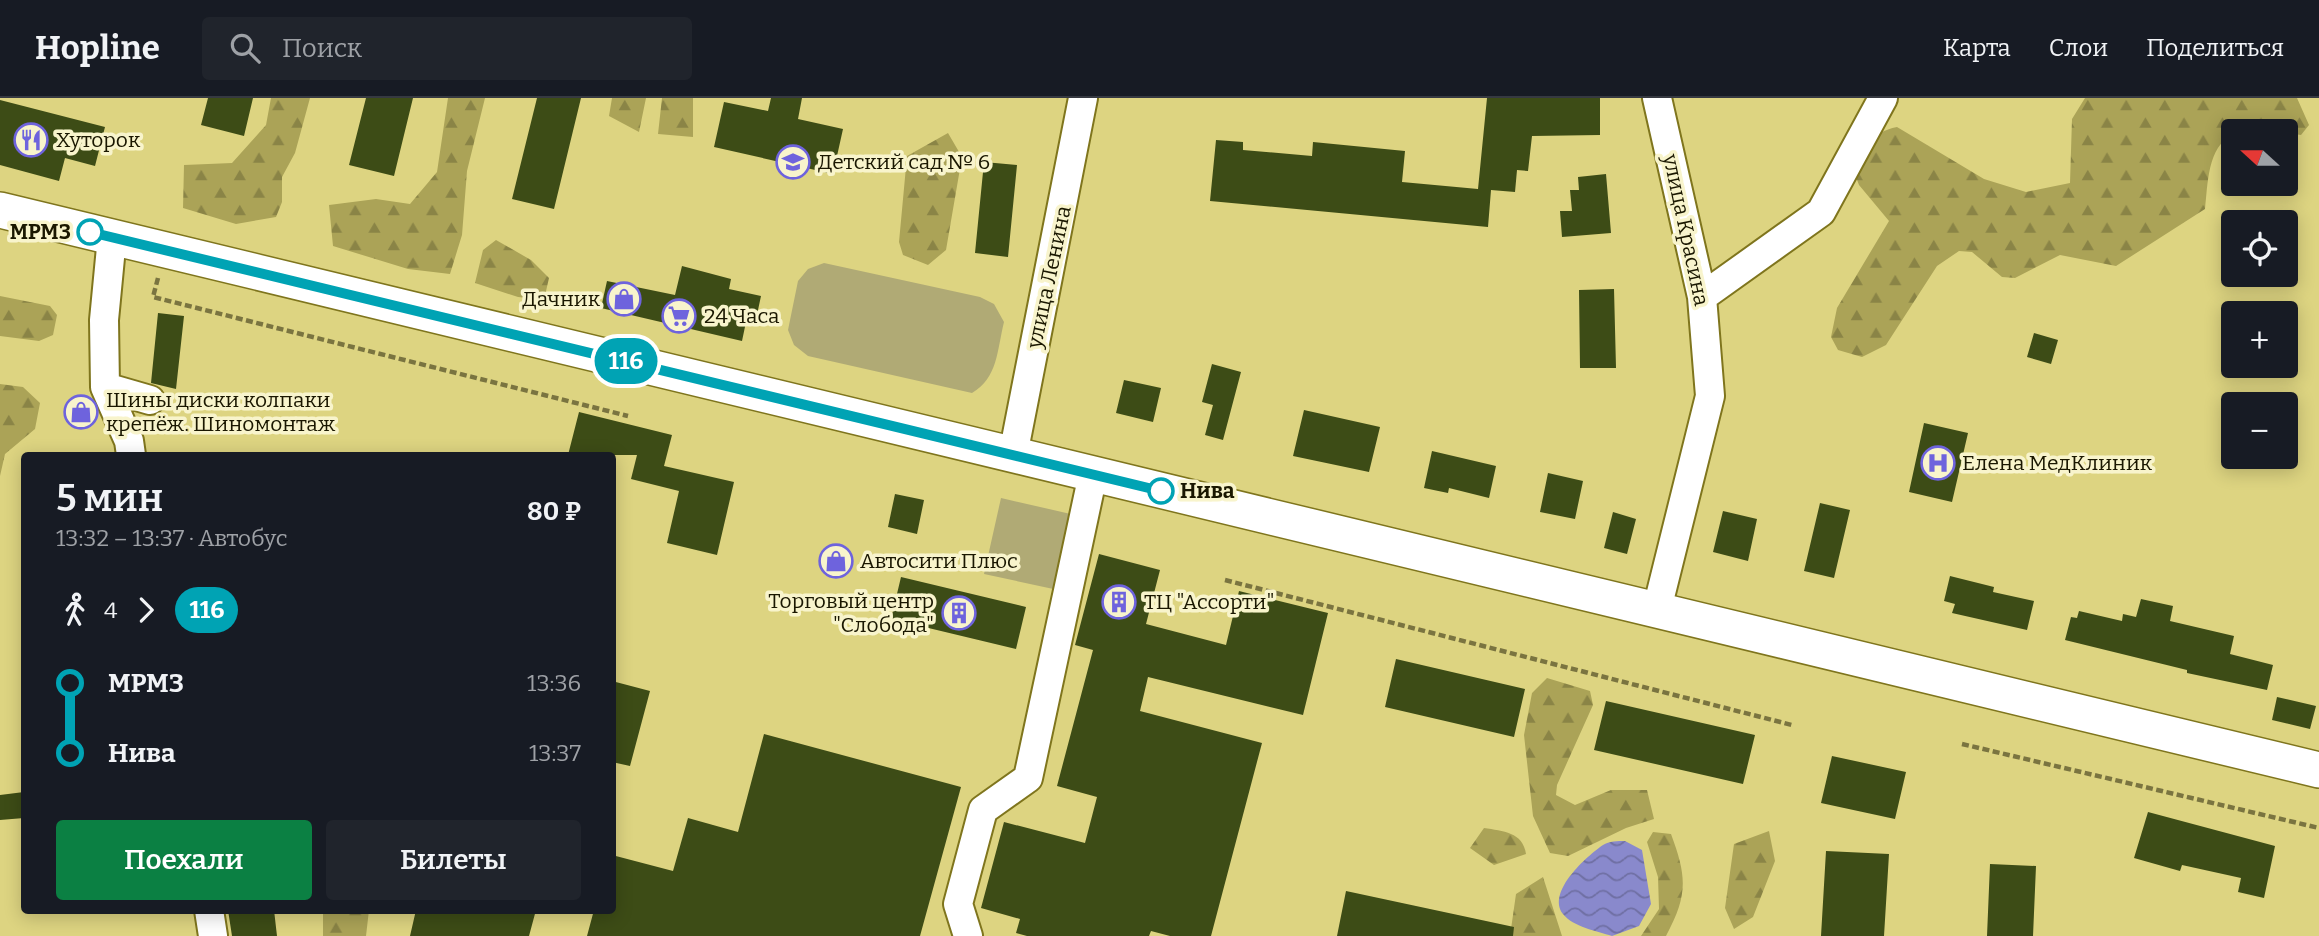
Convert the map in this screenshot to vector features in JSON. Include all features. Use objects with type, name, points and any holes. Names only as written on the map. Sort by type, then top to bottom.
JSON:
[{"type":"main road","points":[[0,210],[2319,770]]},
{"type":"street","name":"улица Ленина","points":[[1013,455],[1083,98]]},
{"type":"street","name":"улица Красина","points":[[1657,98],[1702,297],[1710,396],[1657,609]]},
{"type":"street","points":[[1702,297],[1822,212],[1882,98]]},
{"type":"street","points":[[112,237],[104,320],[106,387],[131,452]]},
{"type":"street","points":[[106,387],[150,400]]},
{"type":"street","points":[[968,936],[958,904],[983,810],[1028,778],[1093,474]]},
{"type":"street","points":[[210,914],[213,936]]},
{"type":"path","points":[[164,250],[153,297],[628,416]]},
{"type":"path","points":[[1225,580],[1792,725]]},
{"type":"path","points":[[1962,744],[2319,828]]},
{"type":"shaded area","points":[[824,263],[980,297],[994,304],[1004,322],[995,362],[987,380],[972,393],[808,356],[794,345],[788,330],[798,281],[808,269]]},
{"type":"shaded area","points":[[1001,498],[1075,515],[1058,590],[984,574]]},
{"type":"green space","points":[[271,98],[310,98],[295,153],[282,177],[282,202],[276,217],[236,224],[183,208],[184,165],[232,163],[266,125]]},
{"type":"green space","points":[[448,98],[485,98],[467,171],[462,235],[450,274],[408,269],[333,246],[329,205],[376,199],[410,204],[437,172]]},
{"type":"green space","points":[[612,98],[646,98],[639,132],[609,116]]},
{"type":"green space","points":[[662,98],[693,98],[693,137],[658,134]]},
{"type":"green space","points":[[2085,98],[2297,98],[2309,125],[2301,135],[2298,135],[2298,119],[2221,119],[2221,144],[2210,167],[2205,209],[2116,266],[2060,255],[2015,278],[2002,277],[1972,252],[1959,251],[1937,266],[1886,345],[1862,357],[1838,350],[1831,337],[1837,308],[1889,221],[1859,185],[1854,172],[1865,149],[1875,137],[1897,127],[1984,179],[2026,192],[2070,183],[2072,119]]},
{"type":"green space","points":[[948,133],[962,157],[946,250],[928,265],[903,255],[899,242],[907,156]]},
{"type":"green space","points":[[496,240],[531,260],[549,278],[544,300],[518,297],[475,283],[483,250]]},
{"type":"green space","points":[[0,296],[50,306],[57,315],[53,335],[39,341],[0,336]]},
{"type":"green space","points":[[0,384],[23,387],[40,403],[35,429],[5,454],[0,476]]},
{"type":"green space","points":[[1547,678],[1590,691],[1593,705],[1557,785],[1556,795],[1575,805],[1611,790],[1647,790],[1654,819],[1626,828],[1568,856],[1550,853],[1533,816],[1524,735],[1532,693]]},
{"type":"green space","points":[[1484,828],[1516,837],[1521,841],[1526,854],[1494,865],[1470,848]]},
{"type":"green space","points":[[1769,831],[1775,861],[1753,917],[1734,929],[1725,908],[1734,844]]},
{"type":"green space","points":[[1653,832],[1671,834],[1682,874],[1683,886],[1678,909],[1666,936],[1641,936],[1659,909],[1658,877],[1647,842]]},
{"type":"green space","points":[[1543,877],[1562,936],[1510,936],[1516,894]]},
{"type":"green space","points":[[323,914],[369,914],[366,936],[323,936]]},
{"type":"water","points":[[1625,841],[1642,850],[1651,904],[1639,926],[1612,936],[1586,928],[1567,918],[1559,905],[1564,885],[1571,875],[1603,845]]},
{"type":"building","points":[[208,98],[253,98],[244,136],[201,125]]},
{"type":"building","points":[[366,98],[413,98],[394,176],[349,165]]},
{"type":"building","points":[[537,98],[581,98],[554,209],[512,199]]},
{"type":"building","points":[[771,98],[802,98],[798,119],[843,129],[833,174],[714,147],[724,102],[768,111]]},
{"type":"building","points":[[1487,98],[1600,98],[1600,135],[1532,136],[1528,171],[1517,170],[1515,192],[1491,190],[1488,227],[1210,201],[1216,140],[1243,142],[1243,150],[1312,156],[1313,142],[1405,151],[1402,182],[1478,189]]},
{"type":"building","points":[[0,100],[105,127],[95,166],[65,158],[59,181],[0,165]]},
{"type":"building","points":[[984,162],[1017,165],[1008,257],[975,253]]},
{"type":"building","points":[[1606,174],[1611,233],[1562,237],[1560,211],[1572,211],[1570,190],[1579,190],[1578,177]]},
{"type":"building","points":[[682,266],[731,279],[729,289],[761,296],[755,324],[746,322],[742,341],[601,308],[607,281],[675,295]]},
{"type":"building","points":[[1614,289],[1616,368],[1580,368],[1579,290]]},
{"type":"building","points":[[158,313],[184,316],[176,389],[151,383]]},
{"type":"building","points":[[2034,333],[2058,340],[2051,364],[2027,357]]},
{"type":"building","points":[[1212,364],[1241,372],[1223,440],[1205,435],[1213,405],[1202,402]]},
{"type":"building","points":[[1124,380],[1161,388],[1153,422],[1116,413]]},
{"type":"building","points":[[1304,410],[1380,427],[1369,472],[1293,456]]},
{"type":"building","points":[[579,412],[672,435],[664,466],[734,482],[717,555],[667,543],[679,491],[631,479],[637,455],[569,452]]},
{"type":"building","name":"Елена МедКлиник","points":[[1924,423],[1968,433],[1952,502],[1909,492]]},
{"type":"building","points":[[1432,451],[1496,466],[1489,498],[1449,488],[1448,493],[1424,488]]},
{"type":"building","points":[[1548,473],[1583,481],[1575,519],[1540,512]]},
{"type":"building","points":[[895,494],[924,500],[917,534],[888,527]]},
{"type":"building","points":[[1820,503],[1850,510],[1834,578],[1804,571]]},
{"type":"building","points":[[1723,511],[1757,519],[1748,561],[1713,552]]},
{"type":"building","points":[[1613,512],[1636,519],[1627,554],[1604,548]]},
{"type":"building","points":[[1099,554],[1160,570],[1146,624],[1226,645],[1239,591],[1328,613],[1303,715],[1148,677],[1140,711],[1262,743],[1211,936],[1170,936],[1151,931],[1149,936],[1027,936],[1016,933],[1020,919],[981,908],[1004,822],[1085,843],[1097,797],[1057,786],[1093,650],[1075,645]]},
{"type":"building","points":[[1950,576],[1994,587],[1993,592],[2034,601],[2027,630],[1952,613],[1955,604],[1944,601]]},
{"type":"building","name":"Торговый центр \"Слобода\"","points":[[901,577],[1026,607],[1016,649],[891,619]]},
{"type":"building","points":[[2141,599],[2173,606],[2170,621],[2234,636],[2230,654],[2273,665],[2267,690],[2187,673],[2187,670],[2065,640],[2071,617],[2077,618],[2079,611],[2122,621],[2123,614],[2136,617]]},
{"type":"building","points":[[1396,659],[1525,689],[1514,737],[1385,707]]},
{"type":"building","points":[[616,682],[650,691],[630,766],[616,763]]},
{"type":"building","points":[[2277,697],[2316,706],[2310,729],[2272,720]]},
{"type":"building","points":[[1606,701],[1755,735],[1743,784],[1594,750]]},
{"type":"building","points":[[764,734],[961,787],[920,936],[587,936],[593,914],[616,914],[616,856],[673,871],[688,818],[738,832]]},
{"type":"building","points":[[1832,756],[1906,772],[1895,819],[1821,803]]},
{"type":"building","points":[[21,792],[21,818],[0,820],[0,795]]},
{"type":"building","points":[[2148,812],[2275,846],[2264,898],[2238,892],[2241,878],[2182,865],[2180,871],[2134,858]]},
{"type":"building","points":[[1826,851],[1889,854],[1884,936],[1821,936]]},
{"type":"building","points":[[1990,864],[2036,866],[2033,936],[1987,936]]},
{"type":"building","points":[[1346,891],[1514,927],[1513,936],[1337,936]]},
{"type":"building","points":[[229,914],[274,914],[277,936],[232,936]]},
{"type":"building","points":[[415,914],[535,914],[529,936],[410,936]]},
{"type":"bus line","name":"116","points":[[90,232],[1161,491]]},
{"type":"place","name":"Хуторок","points":[[31,140]]},
{"type":"place","name":"Детский сад № 6","points":[[793,162]]},
{"type":"place","name":"МРМЗ","points":[[90,232]]},
{"type":"place","name":"Дачник","points":[[624,299]]},
{"type":"place","name":"24 Часа","points":[[679,316]]},
{"type":"place","name":"Шины диски колпаки крепёж. Шиномонтаж","points":[[81,412]]},
{"type":"place","name":"Елена МедКлиник","points":[[1938,463]]},
{"type":"place","name":"Нива","points":[[1161,491]]},
{"type":"place","name":"Автосити Плюс","points":[[836,561]]},
{"type":"place","name":"ТЦ \"Ассорти\"","points":[[1119,602]]},
{"type":"place","name":"Торговый центр \"Слобода\"","points":[[959,613]]}]
